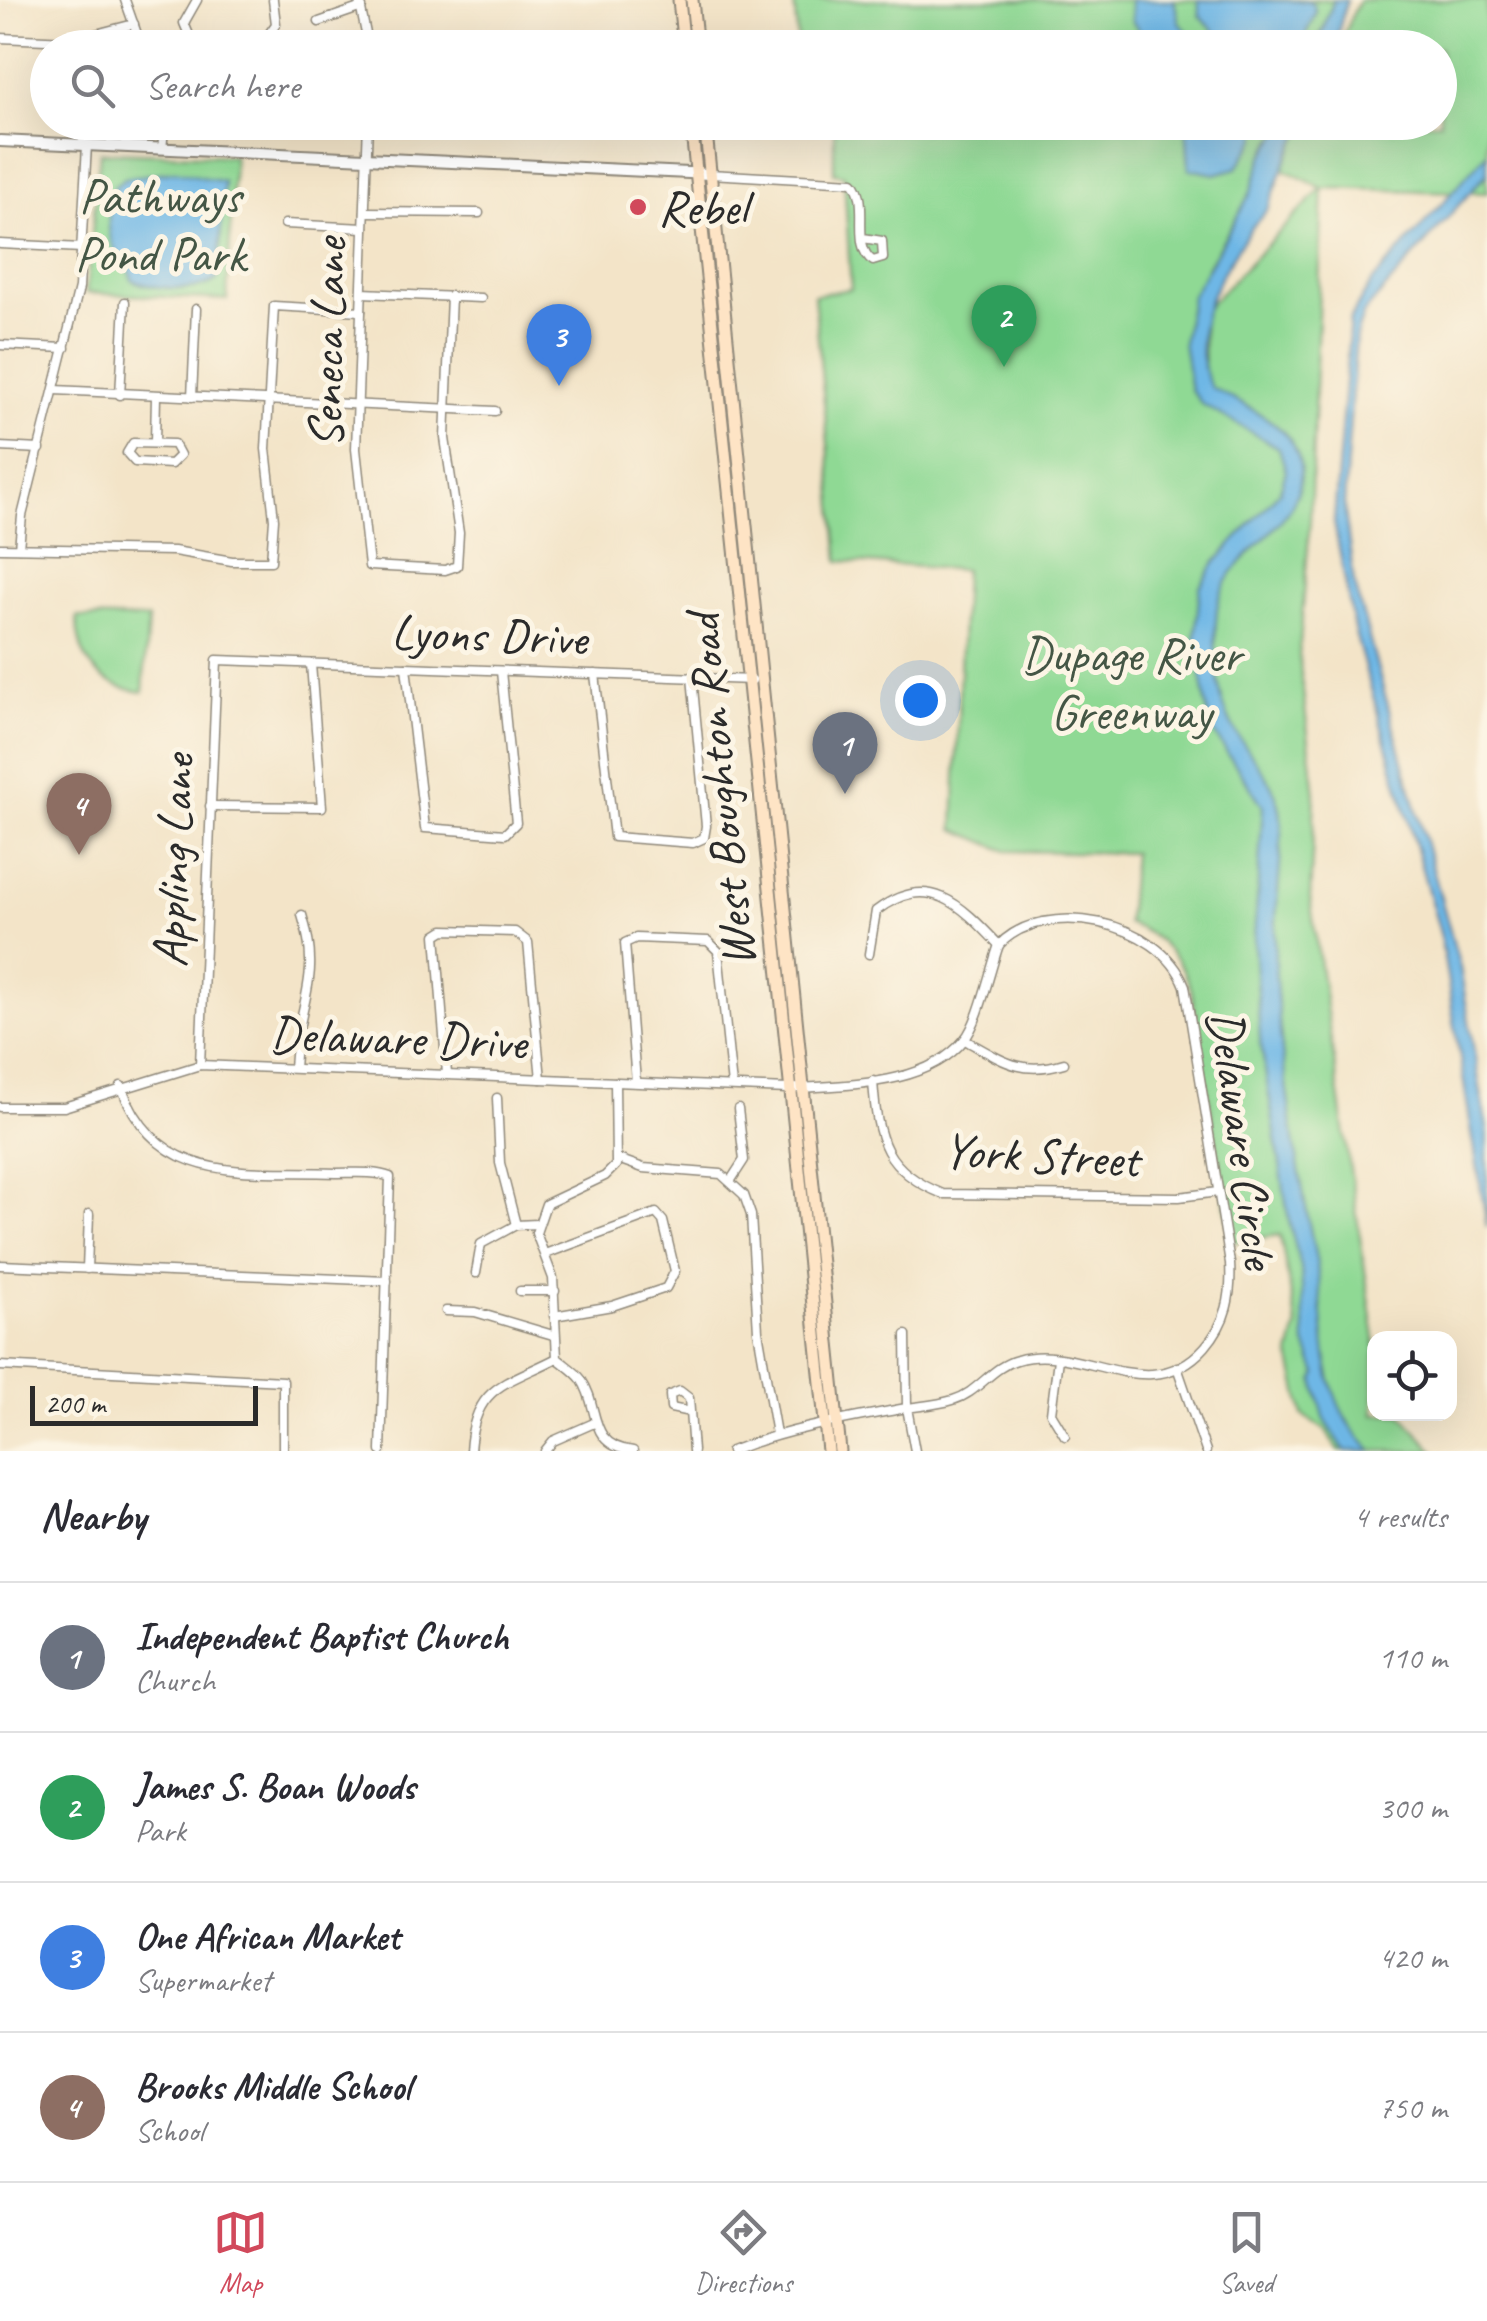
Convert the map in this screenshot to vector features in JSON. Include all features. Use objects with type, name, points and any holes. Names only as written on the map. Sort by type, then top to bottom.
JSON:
[{"type":"main road","points":[[679,0],[682,30]]},
{"type":"main road","points":[[692,0],[695,30]]},
{"type":"main road","name":"West Boughton Road","points":[[692,140],[740,615],[754,680]]},
{"type":"main road","name":"West Boughton Road","points":[[707,140],[755,616],[754,680],[762,767],[830,1422],[828,1451]]},
{"type":"main road","name":"West Boughton Road","points":[[830,1422],[840,1451]]},
{"type":"street","points":[[125,0],[136,30]]},
{"type":"street","points":[[187,30],[184,23],[197,0]]},
{"type":"street","points":[[272,30],[276,24],[273,0]]},
{"type":"street","points":[[320,22],[361,4],[366,30]]},
{"type":"street","points":[[111,30],[134,24]]},
{"type":"street","points":[[0,38],[30,39]]},
{"type":"street","points":[[162,148],[163,140]]},
{"type":"street","name":"Seneca Lane","points":[[367,140],[356,404],[367,565],[445,570],[457,566],[460,542],[445,438],[446,408]]},
{"type":"street","points":[[0,141],[853,182],[860,192],[863,238]]},
{"type":"street","points":[[19,548],[79,288],[88,145]]},
{"type":"street","points":[[365,212],[479,213]]},
{"type":"street","points":[[286,224],[364,228]]},
{"type":"street","points":[[0,244],[82,248]]},
{"type":"street","points":[[362,293],[481,298]]},
{"type":"street","points":[[446,408],[451,296]]},
{"type":"street","points":[[120,395],[125,302]]},
{"type":"street","points":[[0,548],[174,551],[232,561],[270,561],[274,519],[266,449],[274,306],[361,311]]},
{"type":"street","points":[[192,397],[196,308]]},
{"type":"street","points":[[0,345],[65,348]]},
{"type":"street","points":[[55,390],[495,412]]},
{"type":"street","points":[[155,442],[156,396]]},
{"type":"street","points":[[155,442],[176,446],[177,461],[130,458],[128,450],[133,443],[155,442]]},
{"type":"street","points":[[0,447],[40,449]]},
{"type":"street","points":[[740,615],[755,616]]},
{"type":"street","name":"Lyons Drive","points":[[217,660],[754,680]]},
{"type":"street","name":"Appling Lane","points":[[200,1065],[217,660]]},
{"type":"street","points":[[210,806],[322,807],[311,664]]},
{"type":"street","points":[[406,667],[425,828],[505,834],[516,824],[501,671]]},
{"type":"street","points":[[595,674],[612,832],[618,839],[693,843],[704,838],[706,826],[692,678]]},
{"type":"street","points":[[794,1088],[873,1081],[921,1071],[965,1040],[999,945],[951,901],[917,891],[902,894],[876,911],[869,954]]},
{"type":"street","points":[[294,1068],[298,1014],[314,966],[302,915]]},
{"type":"street","name":"Delaware Circle","points":[[731,1451],[752,1447],[776,1434],[956,1400],[990,1372],[1020,1359],[1058,1360],[1138,1376],[1177,1366],[1198,1355],[1218,1332],[1232,1291],[1185,986],[1165,952],[1127,928],[1056,922],[1011,932],[999,945]]},
{"type":"street","points":[[447,1074],[436,936],[446,930],[515,932],[528,942],[541,1079]]},
{"type":"street","points":[[636,1082],[625,943],[636,938],[708,940],[718,951],[732,1086]]},
{"type":"street","points":[[965,1040],[1004,1062],[1035,1072],[1064,1063]]},
{"type":"street","name":"Delaware Drive","points":[[0,1107],[64,1107],[121,1086],[200,1065],[794,1088]]},
{"type":"street","name":"York Street","points":[[873,1081],[880,1138],[892,1160],[919,1184],[943,1194],[1179,1197],[1218,1192]]},
{"type":"street","points":[[615,1082],[618,1158],[604,1176],[546,1204],[536,1224],[555,1291],[553,1334],[557,1358],[584,1384],[594,1423],[612,1446],[632,1451]]},
{"type":"street","points":[[121,1086],[146,1135],[187,1162],[210,1168],[390,1177],[381,1451]]},
{"type":"street","points":[[497,1098],[500,1163],[516,1226]]},
{"type":"street","points":[[731,1180],[744,1160],[738,1110]]},
{"type":"street","points":[[618,1158],[642,1168],[710,1171],[731,1180],[744,1195],[751,1215],[758,1331],[776,1434]]},
{"type":"street","points":[[546,1254],[656,1213],[663,1221],[674,1271],[666,1288],[612,1306],[554,1316]]},
{"type":"street","points":[[87,1269],[90,1214]]},
{"type":"street","points":[[476,1273],[481,1244],[516,1226],[536,1224]]},
{"type":"street","points":[[0,1265],[387,1281]]},
{"type":"street","points":[[520,1290],[555,1291]]},
{"type":"street","points":[[446,1311],[475,1312],[553,1334]]},
{"type":"street","points":[[906,1334],[907,1408],[915,1451]]},
{"type":"street","points":[[470,1451],[472,1422],[485,1396],[557,1358]]},
{"type":"street","points":[[1058,1360],[1052,1413],[1065,1436]]},
{"type":"street","points":[[0,1366],[283,1381],[283,1451]]},
{"type":"street","points":[[1177,1366],[1206,1451]]},
{"type":"street","points":[[690,1412],[692,1451]]},
{"type":"street","points":[[544,1451],[553,1441],[594,1423]]},
{"type":"green space","points":[[794,0],[1334,0],[1323,30],[797,30]]},
{"type":"green space","name":"Dupage River Greenway","points":[[1359,0],[1487,0],[1487,193],[1323,188],[1310,521],[1299,656],[1315,794],[1310,898],[1374,1331],[1367,1331],[1367,1421],[1407,1421],[1434,1451],[1339,1451],[1325,1430],[1303,1415],[1290,1355],[1297,1327],[1280,1235],[1232,1242],[1192,993],[1183,969],[1160,941],[1127,923],[1133,853],[1006,851],[954,829],[964,570],[839,561],[814,295],[851,289],[844,175],[834,173],[834,140],[1274,140],[1262,159],[1252,191],[1210,262],[1191,308],[1186,360],[1192,389],[1204,373],[1203,311],[1322,188],[1283,169],[1296,140],[1457,140],[1457,30],[1346,30]]},
{"type":"green space","name":"Pathways Pond Park","points":[[100,152],[234,156],[227,300],[86,293]]},
{"type":"green space","points":[[77,617],[148,619],[143,692],[115,684],[94,669],[81,647]]},
{"type":"water","points":[[1130,0],[1174,0],[1179,22],[1186,30],[1139,30],[1132,21]]},
{"type":"water","points":[[1198,0],[1305,1],[1312,3],[1316,11],[1308,30],[1213,30],[1200,16]]},
{"type":"water","points":[[1334,0],[1347,0],[1339,30],[1323,30]]},
{"type":"water","points":[[1187,140],[1256,140],[1237,168],[1215,174],[1189,169]]},
{"type":"water","points":[[1274,140],[1297,140],[1269,206],[1216,285],[1203,325],[1203,366],[1211,387],[1284,433],[1298,456],[1301,479],[1295,500],[1283,518],[1235,569],[1223,588],[1217,609],[1216,654],[1227,714],[1270,782],[1279,806],[1275,955],[1289,1105],[1318,1271],[1329,1371],[1344,1414],[1372,1451],[1345,1451],[1325,1420],[1314,1380],[1317,1374],[1305,1342],[1301,1267],[1289,1221],[1260,1038],[1254,942],[1263,806],[1210,727],[1195,641],[1200,587],[1215,563],[1280,491],[1286,471],[1279,448],[1202,404],[1191,390],[1183,343],[1191,297],[1250,194],[1263,156]]},
{"type":"water","points":[[1487,153],[1487,173],[1364,313],[1356,336],[1344,504],[1354,583],[1460,967],[1487,1129],[1487,1227],[1440,933],[1354,629],[1334,522],[1350,319],[1371,283]]},
{"type":"water","points":[[175,171],[224,182],[218,278],[201,286],[164,288],[132,280],[111,238],[109,216],[114,187],[125,178]]},
{"type":"place","name":"Rebel","points":[[638,207]]},
{"type":"place","name":"James S. Boan Woods","points":[[1004,367]]},
{"type":"place","name":"One African Market","points":[[559,386]]},
{"type":"place","name":"Independent Baptist Church","points":[[845,794]]},
{"type":"place","name":"Brooks Middle School","points":[[79,855]]}]
